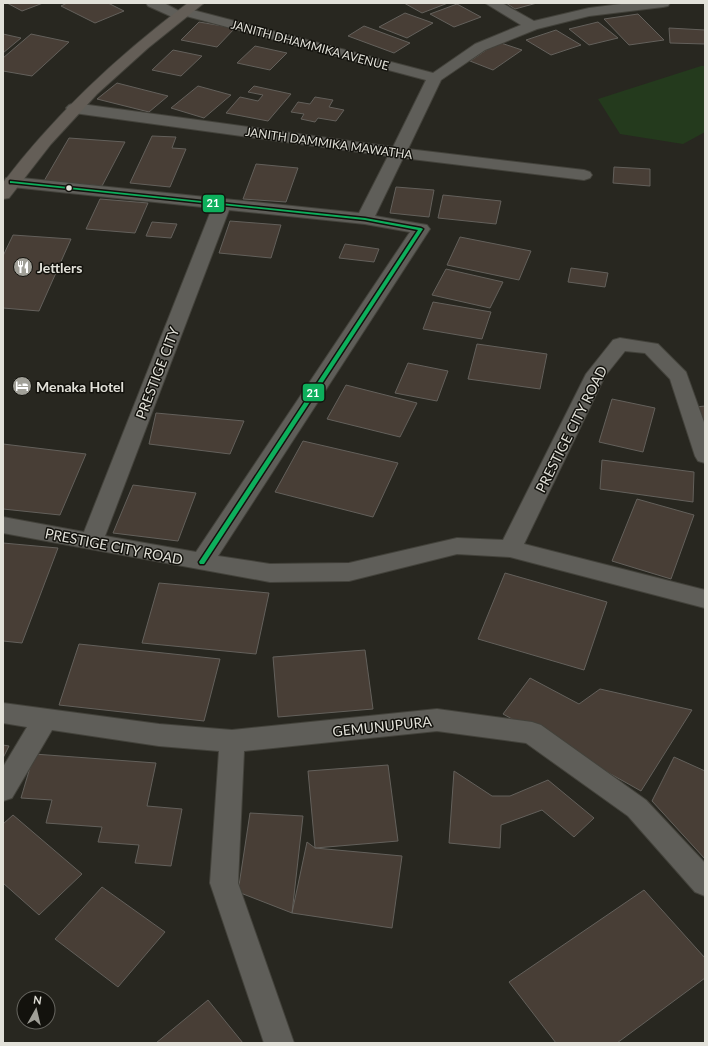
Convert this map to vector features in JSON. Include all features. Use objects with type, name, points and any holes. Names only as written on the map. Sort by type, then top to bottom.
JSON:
[{"type":"main road","points":[[7,188],[74,108],[122,64],[197,3]]},
{"type":"street","name":"JANITH DHAMMIKA AVENUE","points":[[153,3],[182,14],[435,78]]},
{"type":"street","points":[[492,3],[532,26]]},
{"type":"street","points":[[365,219],[435,78],[480,47],[532,26],[589,12],[663,3]]},
{"type":"street","name":"JANITH DAMMIKA MAWATHA","points":[[74,108],[398,152],[584,175]]},
{"type":"street","points":[[7,188],[222,205],[365,219],[421,229],[202,562]]},
{"type":"street","name":"PRESTIGE CITY","points":[[92,541],[222,205]]},
{"type":"street","name":"PRESTIGE CITY ROAD","points":[[510,549],[596,374],[620,344],[651,348],[679,377],[705,456]]},
{"type":"street","name":"PRESTIGE CITY ROAD","points":[[3,525],[202,562],[270,573],[350,572],[458,546],[510,549],[705,599]]},
{"type":"street","name":"GEMUNUPURA","points":[[3,713],[159,735],[232,741],[437,720],[532,733],[637,808],[705,883]]},
{"type":"street","points":[[3,790],[45,720]]},
{"type":"street","points":[[232,741],[224,884],[279,1043]]},
{"type":"green space","points":[[705,66],[705,132],[683,144],[620,134],[598,99]]},
{"type":"building","points":[[7,3],[43,3],[22,11]]},
{"type":"building","points":[[67,3],[108,3],[124,11],[95,23],[61,6]]},
{"type":"building","points":[[404,3],[448,3],[422,13]]},
{"type":"building","points":[[506,3],[537,3],[515,9]]},
{"type":"building","points":[[457,4],[481,17],[454,27],[430,14]]},
{"type":"building","points":[[405,13],[433,23],[407,38],[379,27]]},
{"type":"building","points":[[638,14],[664,40],[629,45],[604,19]]},
{"type":"building","points":[[199,22],[235,28],[217,47],[181,40]]},
{"type":"building","points":[[598,22],[618,38],[589,45],[569,29]]},
{"type":"building","points":[[364,26],[410,43],[394,53],[348,36]]},
{"type":"building","points":[[669,28],[705,30],[705,44],[670,43]]},
{"type":"building","points":[[556,30],[581,45],[551,55],[526,40]]},
{"type":"building","points":[[3,34],[21,38],[3,53]]},
{"type":"building","points":[[31,34],[69,42],[32,76],[3,71],[3,58]]},
{"type":"building","points":[[498,42],[522,50],[493,70],[470,61]]},
{"type":"building","points":[[255,46],[287,53],[270,70],[237,63]]},
{"type":"building","points":[[173,50],[202,56],[181,76],[152,70]]},
{"type":"building","points":[[117,83],[168,96],[149,112],[97,99]]},
{"type":"building","points":[[198,86],[231,95],[204,118],[171,108]]},
{"type":"building","points":[[254,86],[291,94],[268,121],[226,113],[240,97],[258,101],[263,95],[248,92]]},
{"type":"building","points":[[315,97],[333,100],[329,107],[344,110],[336,121],[318,118],[315,122],[301,119],[304,114],[291,112],[298,102],[310,104]]},
{"type":"building","points":[[152,136],[176,137],[172,148],[186,149],[170,187],[130,183]]},
{"type":"building","points":[[69,138],[125,142],[102,186],[44,181]]},
{"type":"building","points":[[256,164],[298,168],[286,202],[243,199]]},
{"type":"building","points":[[614,167],[650,169],[650,186],[613,183]]},
{"type":"building","points":[[396,187],[434,190],[429,217],[390,213]]},
{"type":"building","points":[[443,195],[501,201],[496,224],[438,218]]},
{"type":"building","points":[[100,199],[148,203],[135,233],[86,229]]},
{"type":"building","points":[[230,221],[281,225],[271,258],[219,253]]},
{"type":"building","points":[[152,222],[177,224],[171,238],[146,236]]},
{"type":"building","points":[[13,235],[71,239],[39,311],[3,308],[3,256]]},
{"type":"building","points":[[460,237],[531,251],[519,280],[447,265]]},
{"type":"building","points":[[345,244],[379,249],[374,262],[339,258]]},
{"type":"building","points":[[571,268],[608,273],[605,287],[568,282]]},
{"type":"building","points":[[446,269],[503,282],[490,308],[432,295]]},
{"type":"building","points":[[433,302],[491,312],[482,339],[423,329]]},
{"type":"building","points":[[477,344],[547,354],[540,389],[468,379]]},
{"type":"building","points":[[408,363],[448,371],[437,401],[395,393]]},
{"type":"building","points":[[346,385],[417,403],[400,437],[327,419]]},
{"type":"building","points":[[612,399],[655,408],[643,452],[599,442]]},
{"type":"building","points":[[705,406],[705,425],[695,407]]},
{"type":"building","points":[[156,413],[244,421],[230,454],[149,444]]},
{"type":"building","points":[[303,441],[398,463],[373,517],[275,492]]},
{"type":"building","points":[[3,444],[86,454],[60,515],[3,509]]},
{"type":"building","points":[[602,460],[694,472],[693,502],[600,489]]},
{"type":"building","points":[[133,485],[196,493],[178,541],[113,533]]},
{"type":"building","points":[[637,499],[694,515],[671,579],[612,561]]},
{"type":"building","points":[[3,543],[58,548],[22,643],[3,641]]},
{"type":"building","points":[[505,573],[607,602],[584,670],[478,639]]},
{"type":"building","points":[[159,583],[269,593],[256,654],[142,643]]},
{"type":"building","points":[[79,644],[220,659],[204,721],[59,705]]},
{"type":"building","points":[[365,650],[373,709],[278,717],[273,657]]},
{"type":"building","points":[[530,678],[579,704],[600,689],[692,710],[641,791],[503,714]]},
{"type":"building","points":[[3,745],[9,746],[3,758]]},
{"type":"building","points":[[34,754],[156,763],[147,806],[182,809],[171,866],[135,863],[139,845],[98,842],[102,827],[46,823],[52,800],[21,798]]},
{"type":"building","points":[[674,757],[705,771],[705,859],[652,801]]},
{"type":"building","points":[[388,765],[398,841],[315,848],[308,771]]},
{"type":"building","points":[[454,771],[492,796],[510,796],[548,780],[594,818],[574,837],[542,810],[501,825],[500,848],[449,843]]},
{"type":"building","points":[[250,813],[303,816],[292,913],[238,892]]},
{"type":"building","points":[[13,815],[82,874],[39,915],[3,883],[3,824]]},
{"type":"building","points":[[307,842],[315,848],[402,856],[392,928],[292,913]]},
{"type":"building","points":[[102,887],[165,932],[118,987],[55,939]]},
{"type":"building","points":[[644,890],[705,958],[705,978],[617,1043],[556,1043],[509,982]]},
{"type":"building","points":[[208,1000],[243,1043],[156,1043]]},
{"type":"transit line","name":"21","points":[[12,182],[365,219],[421,229],[202,562]]},
{"type":"place","name":"Jettlers","points":[[23,267]]},
{"type":"place","name":"Menaka Hotel","points":[[22,386]]}]
